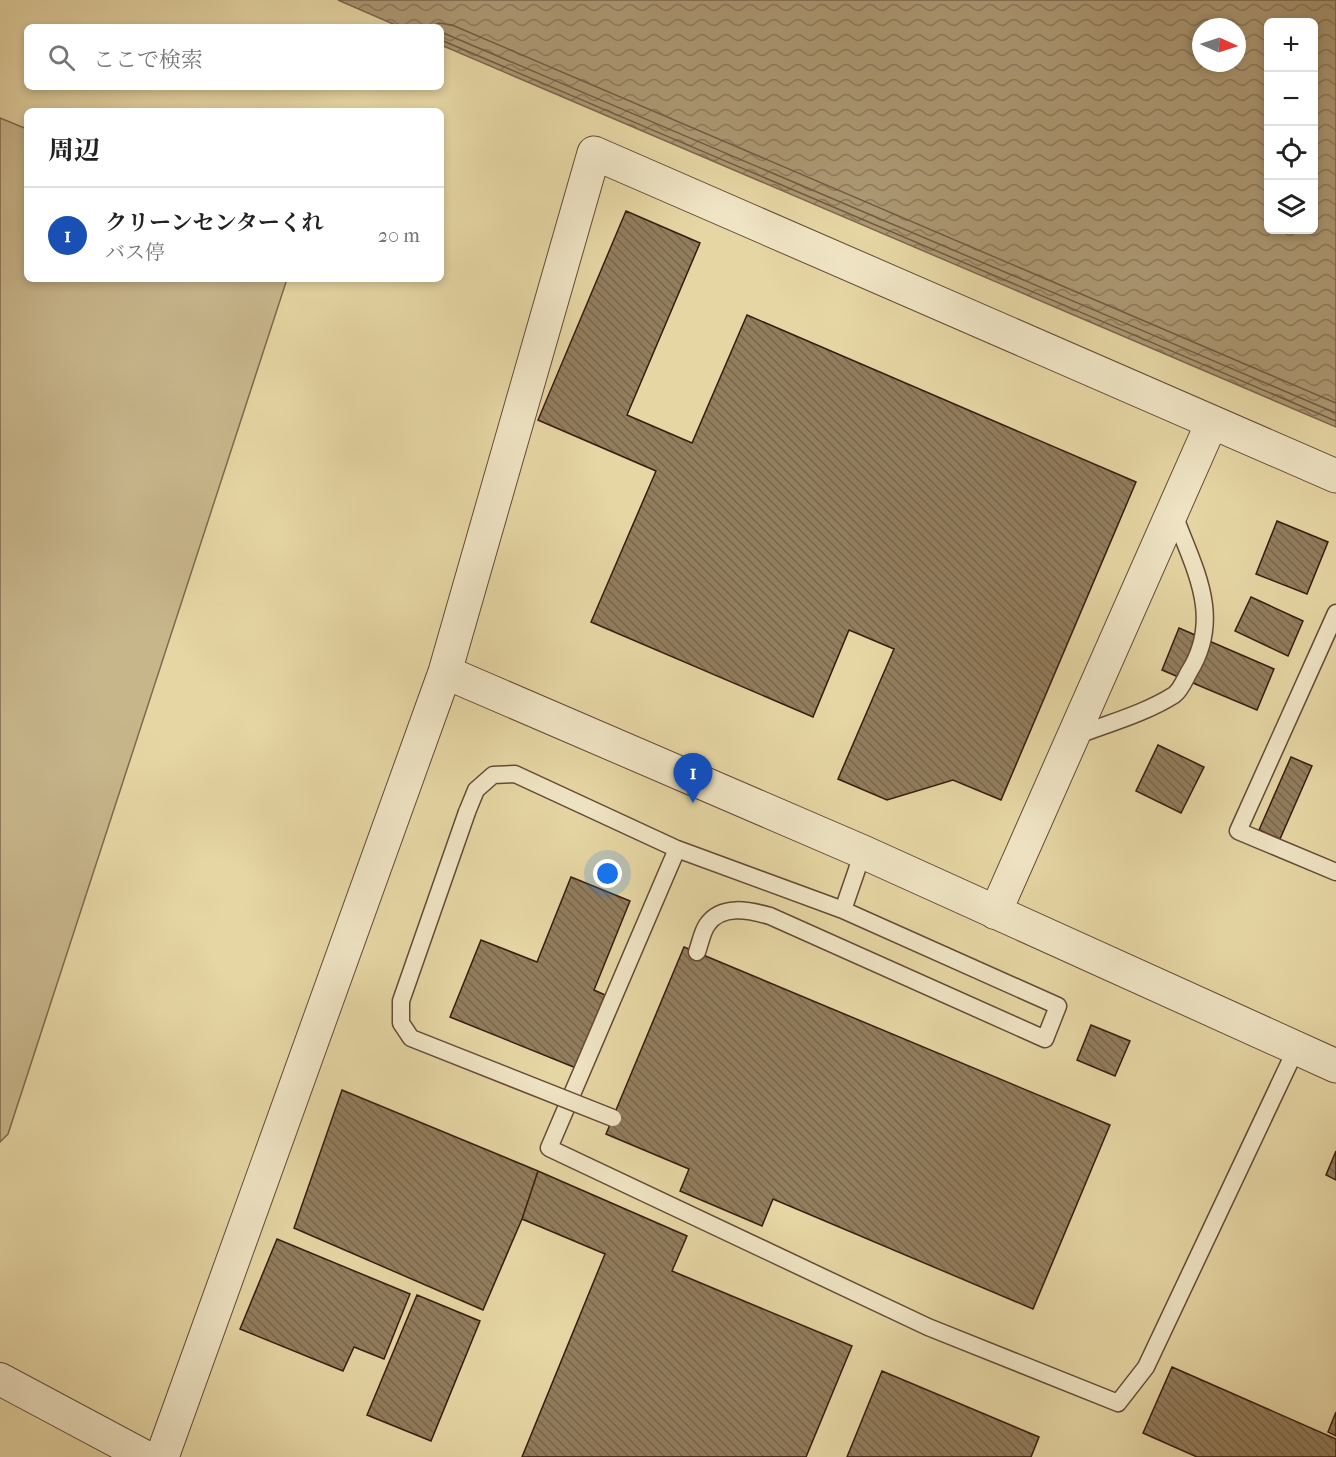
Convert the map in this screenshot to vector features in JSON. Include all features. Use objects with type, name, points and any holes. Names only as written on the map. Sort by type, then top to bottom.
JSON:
[{"type":"street","points":[[0,1379],[166,1454],[445,672],[594,153],[1336,476]]},
{"type":"street","points":[[995,913],[1212,422]]},
{"type":"street","points":[[445,672],[863,852],[1336,1066]]},
{"type":"lane","points":[[1073,737],[1135,714],[1176,693],[1198,659],[1207,624],[1204,598],[1173,511]]},
{"type":"lane","points":[[1336,613],[1238,831],[1336,872]]},
{"type":"lane","points":[[613,1118],[411,1038],[401,1023],[401,1001],[467,812],[476,790],[493,775],[515,774],[677,849],[843,910],[1058,1006],[1045,1039],[770,916],[748,909],[725,911],[707,924],[697,952]]},
{"type":"lane","points":[[677,849],[549,1148],[928,1327],[1118,1403],[1146,1367],[1296,1049]]},
{"type":"lane","points":[[843,910],[863,852]]},
{"type":"shaded area","points":[[0,118],[24,128],[24,282],[286,282],[8,1134],[0,1142]]},
{"type":"water","points":[[338,0],[1336,0],[1336,427],[444,46],[444,24],[393,24]]},
{"type":"building","points":[[626,211],[700,243],[627,415],[692,443],[747,315],[1136,482],[1001,800],[953,780],[887,800],[838,779],[894,649],[849,630],[813,717],[591,622],[656,471],[538,420]]},
{"type":"building","points":[[1277,521],[1328,542],[1307,594],[1256,574]]},
{"type":"building","points":[[1251,597],[1303,621],[1288,656],[1235,631]]},
{"type":"building","points":[[1179,628],[1274,669],[1257,710],[1162,670]]},
{"type":"building","points":[[1158,745],[1204,767],[1181,813],[1136,791]]},
{"type":"building","points":[[1291,757],[1312,766],[1280,839],[1259,830]]},
{"type":"building","points":[[571,877],[630,901],[594,990],[605,995],[576,1068],[450,1017],[481,940],[537,962]]},
{"type":"building","points":[[684,947],[1110,1125],[1033,1309],[773,1199],[762,1226],[680,1191],[689,1169],[606,1134]]},
{"type":"building","points":[[1091,1025],[1130,1041],[1115,1076],[1077,1060]]},
{"type":"building","points":[[342,1090],[538,1171],[522,1219],[483,1310],[294,1228]]},
{"type":"building","points":[[1336,1151],[1336,1180],[1326,1175]]},
{"type":"building","points":[[538,1171],[687,1236],[672,1271],[852,1346],[806,1457],[522,1457],[605,1254],[522,1219]]},
{"type":"building","points":[[277,1239],[410,1294],[384,1359],[354,1347],[343,1371],[240,1329]]},
{"type":"building","points":[[417,1295],[480,1321],[431,1441],[367,1415]]},
{"type":"building","points":[[1172,1367],[1336,1439],[1336,1457],[1197,1457],[1143,1433]]},
{"type":"building","points":[[882,1371],[1039,1437],[1031,1457],[847,1457]]},
{"type":"building","points":[[1336,1412],[1336,1436],[1328,1432]]},
{"type":"place","name":"クリーンセンターくれ","points":[[693,803]]}]
